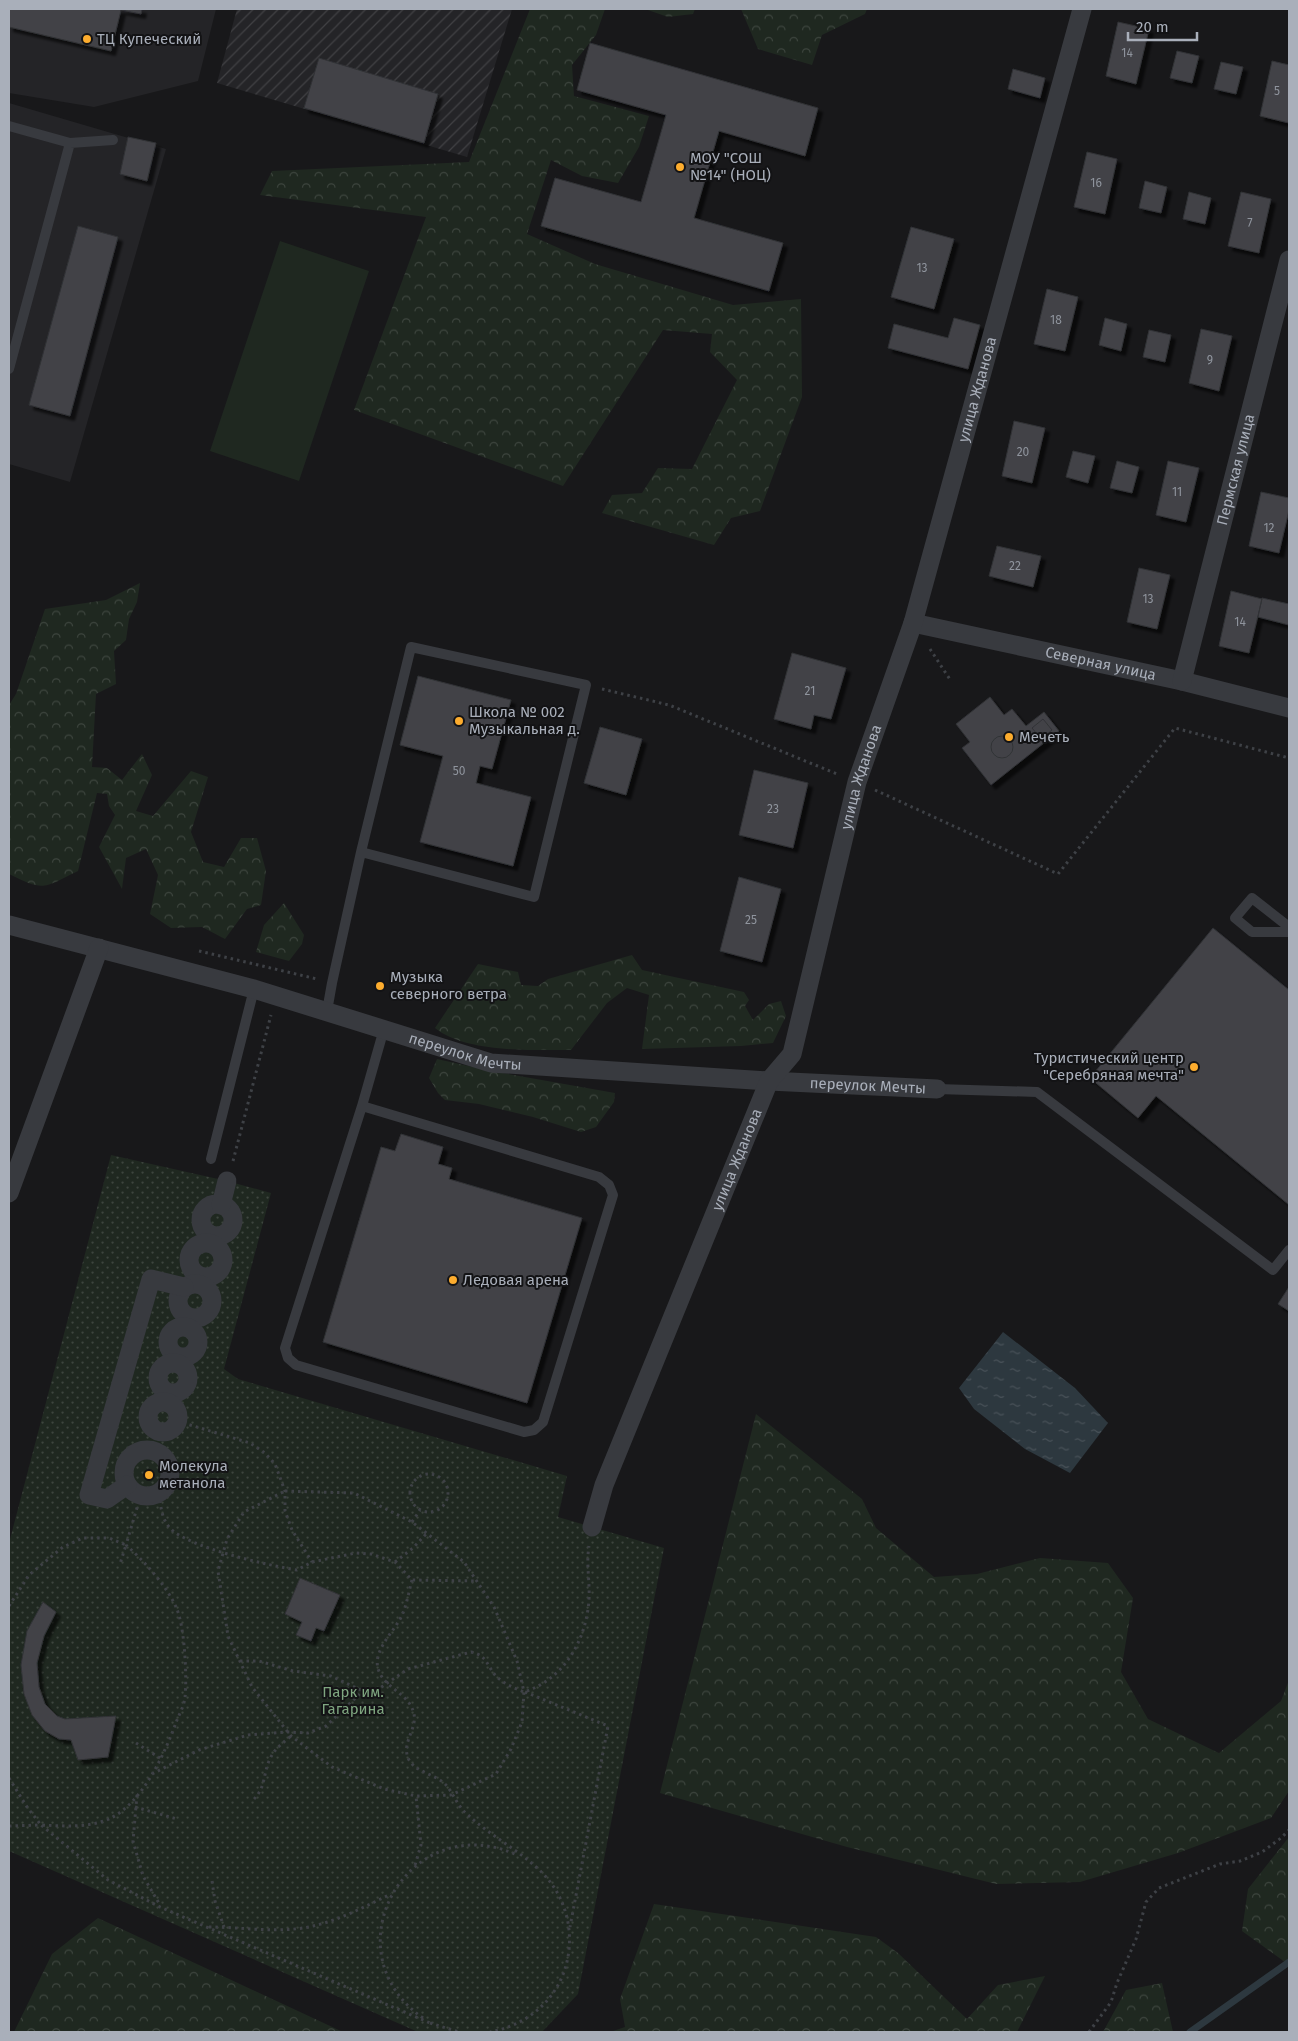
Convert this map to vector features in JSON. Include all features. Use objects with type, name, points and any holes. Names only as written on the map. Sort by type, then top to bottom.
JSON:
[{"type":"street","name":"улица Жданова","points":[[592,1527],[604,1485],[769,1081],[792,1054],[857,782],[913,623],[1082,9]]},
{"type":"street","name":"Пермская улица","points":[[1182,681],[1289,260]]},
{"type":"street","name":"Северная улица","points":[[913,623],[1182,681],[1289,708]]},
{"type":"street","name":"переулок Мечты","points":[[9,925],[254,989],[491,1063],[937,1090]]},
{"type":"street","points":[[9,1193],[98,948]]},
{"type":"street","points":[[168,1398],[176,1411],[177,1422],[172,1430],[159,1432],[148,1423],[149,1410],[154,1405],[182,1390],[186,1385],[187,1373],[178,1360],[192,1355],[198,1343],[197,1336],[178,1308],[177,1300],[179,1293],[195,1283],[216,1274],[221,1268],[223,1261],[222,1253],[212,1240],[226,1233],[231,1228],[233,1221],[232,1214],[221,1205],[227,1181]]},
{"type":"street","points":[[142,1492],[124,1476],[124,1467],[136,1453],[144,1450],[153,1451],[162,1455],[168,1462],[171,1470],[170,1480],[166,1488],[107,1499],[89,1495],[151,1279],[195,1283],[206,1288],[212,1302],[210,1309],[205,1315],[188,1323]]},
{"type":"street","points":[[153,1451],[159,1432]]},
{"type":"lane","points":[[9,126],[70,143],[113,140]]},
{"type":"lane","points":[[9,370],[70,143]]},
{"type":"lane","points":[[327,1011],[362,852],[411,647],[586,685],[534,897],[362,852]]},
{"type":"lane","points":[[1289,927],[1252,898],[1235,918],[1252,932],[1289,932]]},
{"type":"lane","points":[[211,1159],[254,989]]},
{"type":"lane","points":[[362,1106],[600,1177],[609,1184],[613,1195],[543,1422],[534,1430],[524,1432],[505,1427],[296,1365],[288,1358],[285,1348],[362,1106],[384,1029]]},
{"type":"lane","points":[[937,1090],[1037,1092],[1273,1270],[1289,1250]]},
{"type":"path","points":[[913,623],[951,681]]},
{"type":"path","points":[[586,685],[669,705],[857,782],[1058,874],[1175,728],[1289,758]]},
{"type":"path","points":[[227,1181],[276,996]]},
{"type":"path","points":[[177,1422],[250,1443],[265,1453],[275,1464],[285,1490],[285,1511],[292,1530],[312,1562]]},
{"type":"path","points":[[424,1475],[439,1476],[448,1488],[446,1503],[434,1512],[420,1510],[414,1505],[411,1498],[412,1484],[417,1478],[424,1475]]},
{"type":"path","points":[[285,1490],[354,1493],[412,1522],[464,1562],[494,1607],[517,1661],[524,1692],[522,1722],[511,1749],[496,1774],[451,1795],[416,1796],[384,1789],[332,1767],[291,1736],[252,1687],[228,1636],[218,1571],[227,1539],[244,1512],[285,1490]]},
{"type":"path","points":[[120,1564],[142,1492]]},
{"type":"path","points":[[142,1492],[170,1528],[179,1535],[223,1552],[271,1566],[298,1570],[312,1562],[356,1553],[371,1554],[395,1562],[412,1580],[476,1581]]},
{"type":"path","points":[[412,1522],[420,1510]]},
{"type":"path","points":[[524,1692],[540,1687],[556,1674],[572,1655],[583,1635],[589,1600],[587,1556],[592,1527]]},
{"type":"path","points":[[395,1562],[413,1548],[426,1533]]},
{"type":"path","points":[[9,1606],[29,1575],[63,1547],[83,1538],[109,1538],[126,1545],[148,1564],[177,1608],[185,1654],[185,1700],[152,1774],[125,1808],[109,1819],[79,1826],[9,1826]]},
{"type":"path","points":[[412,1580],[402,1615],[380,1648],[378,1665],[381,1676],[411,1705],[414,1716],[406,1744],[408,1758],[416,1767],[446,1785],[465,1813],[520,1856],[536,1866],[554,1887],[566,1912],[570,1931]]},
{"type":"path","points":[[240,1661],[258,1662],[293,1671],[331,1676],[363,1691],[377,1690],[408,1668],[471,1652],[479,1654],[486,1660],[495,1675],[506,1685],[608,1726],[570,1931],[570,1949],[566,1967],[559,1984],[548,2000],[535,2013],[519,2023],[502,2030],[490,2032]]},
{"type":"path","points":[[152,1774],[199,1750],[248,1735],[287,1732],[308,1733],[326,1726],[363,1691]]},
{"type":"path","points":[[254,1799],[260,1792],[269,1760],[277,1748],[291,1736]]},
{"type":"path","points":[[136,1743],[160,1758]]},
{"type":"path","points":[[9,1778],[41,1825],[108,1880],[207,1927],[430,2022],[459,2032]]},
{"type":"path","points":[[137,1794],[133,1841],[142,1876],[160,1906]]},
{"type":"path","points":[[415,1865],[421,1845],[416,1796]]},
{"type":"path","points":[[135,1808],[177,1819]]},
{"type":"path","points":[[1089,2032],[1112,2002],[1117,1983],[1136,1939],[1146,1902],[1159,1888],[1220,1864],[1240,1861],[1262,1852],[1289,1830]]},
{"type":"path","points":[[430,2022],[414,2012],[401,1999],[391,1983],[384,1966],[380,1948],[381,1929],[384,1911],[392,1894],[402,1878],[415,1865],[431,1855],[448,1848],[466,1845],[485,1845],[503,1848],[520,1856]]},
{"type":"path","points":[[212,1882],[215,1900],[224,1927]]},
{"type":"path","points":[[207,1927],[275,1929],[312,1926],[357,1911],[392,1894]]},
{"type":"shaded area","points":[[9,9],[216,9],[198,81],[94,107],[9,93]]},
{"type":"shaded area","points":[[237,9],[512,9],[467,157],[217,83]]},
{"type":"shaded area","points":[[9,103],[166,149],[70,482],[9,464]]},
{"type":"green space","points":[[530,9],[605,9],[596,35],[572,65],[574,96],[649,116],[639,147],[618,183],[582,176],[551,160],[527,234],[595,264],[733,305],[801,299],[802,397],[760,511],[731,518],[714,545],[602,513],[612,495],[642,493],[658,468],[692,469],[737,380],[710,352],[712,334],[663,330],[563,486],[354,410],[426,217],[260,195],[272,171],[469,162]]},
{"type":"green space","points":[[645,9],[695,9],[693,14],[668,17]]},
{"type":"green space","points":[[741,9],[867,9],[865,14],[822,35],[812,65],[758,49]]},
{"type":"green space","points":[[280,241],[369,271],[299,481],[210,451]]},
{"type":"green space","points":[[140,583],[137,602],[129,619],[126,640],[114,651],[116,684],[96,694],[92,767],[107,768],[122,780],[142,754],[152,775],[136,811],[153,816],[191,771],[208,777],[191,832],[203,862],[224,867],[241,838],[257,838],[266,871],[261,905],[247,909],[225,939],[202,927],[171,928],[150,914],[158,875],[146,849],[126,858],[122,889],[99,847],[115,815],[109,806],[107,794],[97,793],[78,871],[44,886],[30,884],[9,874],[9,705],[16,694],[45,609],[106,600]]},
{"type":"green space","points":[[284,903],[304,935],[302,944],[289,961],[256,952],[264,925]]},
{"type":"green space","points":[[632,955],[642,970],[744,992],[749,1000],[745,1006],[753,1020],[769,1004],[781,1001],[786,1016],[773,1043],[741,1046],[642,1049],[649,995],[627,988],[607,1003],[571,1050],[519,1050],[481,1046],[448,1036],[435,1028],[478,964],[518,972],[521,985],[538,986],[548,979]]},
{"type":"green space","points":[[437,1059],[491,1071],[615,1093],[614,1102],[596,1127],[581,1132],[533,1117],[479,1104],[445,1100],[438,1093],[429,1078]]},
{"type":"green space","name":"Парк им. Гагарина","points":[[111,1155],[227,1181],[271,1193],[224,1369],[238,1379],[567,1476],[558,1517],[664,1548],[578,1994],[542,2032],[418,2032],[9,1851],[9,1543]]},
{"type":"green space","points":[[756,1414],[862,1499],[876,1528],[934,1577],[977,1574],[1040,1558],[1108,1563],[1133,1598],[1121,1672],[1148,1719],[1219,1753],[1281,1701],[1289,1680],[1289,1791],[1271,1818],[1178,1853],[1080,1882],[996,1884],[847,1847],[660,1793]]},
{"type":"green space","points":[[1289,1837],[1289,1965],[1242,1931],[1248,1889]]},
{"type":"green space","points":[[654,1904],[876,1937],[898,1953],[967,2019],[998,1985],[1045,1976],[1017,2032],[610,2032],[625,2027],[620,1999]]},
{"type":"green space","points":[[98,1918],[343,2032],[14,2032],[52,1954]]},
{"type":"green space","points":[[1162,1983],[1173,2032],[1103,2032],[1126,1990]]},
{"type":"water","points":[[1003,1332],[1075,1388],[1108,1423],[1070,1473],[1025,1449],[974,1409],[959,1388]]},
{"type":"building","name":"ТЦ Купеческий","points":[[9,9],[142,9],[141,14],[121,10],[111,51],[9,27]]},
{"type":"building","points":[[1118,22],[1149,29],[1136,84],[1106,76]]},
{"type":"building","name":"МОУ \"СОШ №14\" (НОЦ)","points":[[590,43],[818,108],[805,156],[719,131],[694,218],[783,243],[769,291],[541,226],[555,178],[641,202],[666,115],[577,90]]},
{"type":"building","points":[[1177,51],[1199,56],[1192,83],[1170,78]]},
{"type":"building","points":[[319,58],[438,94],[424,143],[304,108]]},
{"type":"building","points":[[1272,61],[1289,65],[1289,123],[1260,116]]},
{"type":"building","points":[[1221,62],[1243,67],[1236,94],[1214,89]]},
{"type":"building","points":[[1013,69],[1045,78],[1040,98],[1008,89]]},
{"type":"building","points":[[128,137],[156,143],[147,181],[120,174]]},
{"type":"building","points":[[1087,152],[1117,159],[1105,214],[1074,207]]},
{"type":"building","points":[[1145,181],[1167,187],[1161,213],[1139,208]]},
{"type":"building","points":[[1189,192],[1211,198],[1205,224],[1183,219]]},
{"type":"building","points":[[1241,192],[1271,199],[1259,253],[1228,246]]},
{"type":"building","points":[[78,226],[118,237],[70,416],[29,405]]},
{"type":"building","points":[[911,227],[954,239],[934,309],[891,297]]},
{"type":"building","points":[[1047,289],[1078,297],[1065,351],[1034,344]]},
{"type":"building","points":[[954,318],[980,325],[968,369],[888,348],[894,324],[948,338]]},
{"type":"building","points":[[1105,318],[1127,324],[1121,351],[1099,345]]},
{"type":"building","points":[[1201,329],[1232,336],[1219,391],[1189,383]]},
{"type":"building","points":[[1149,330],[1171,335],[1165,362],[1143,357]]},
{"type":"building","points":[[1014,421],[1045,428],[1032,483],[1002,476]]},
{"type":"building","points":[[1073,451],[1095,456],[1088,483],[1066,477]]},
{"type":"building","points":[[1117,461],[1139,467],[1132,493],[1110,488]]},
{"type":"building","points":[[1168,461],[1199,468],[1186,522],[1156,515]]},
{"type":"building","points":[[1261,492],[1289,498],[1289,510],[1279,553],[1249,546]]},
{"type":"building","points":[[997,546],[1041,556],[1033,587],[989,576]]},
{"type":"building","points":[[1139,568],[1170,575],[1157,629],[1127,622]]},
{"type":"building","points":[[1231,591],[1262,599],[1249,653],[1219,646]]},
{"type":"building","points":[[1262,598],[1289,604],[1289,625],[1258,617]]},
{"type":"building","points":[[792,653],[846,668],[831,719],[814,715],[811,729],[774,719]]},
{"type":"building","points":[[418,676],[511,700],[492,769],[480,766],[476,783],[531,797],[513,866],[420,842],[443,756],[400,745]]},
{"type":"building","name":"Мечеть","points":[[990,697],[1004,715],[1012,709],[1026,726],[1044,712],[1059,731],[991,785],[962,748],[970,742],[956,724]]},
{"type":"building","points":[[1043,719],[1052,730],[1041,739],[1032,728]]},
{"type":"building","points":[[600,727],[642,739],[626,795],[584,783]]},
{"type":"building","points":[[1002,736],[1010,739],[1013,747],[1010,755],[1002,758],[994,755],[991,747],[994,739]]},
{"type":"building","points":[[754,770],[808,783],[793,848],[739,835]]},
{"type":"building","points":[[739,877],[781,889],[762,962],[720,951]]},
{"type":"building","name":"Туристический центр \"Серебряная мечта\"","points":[[1213,928],[1289,990],[1288,1204],[1156,1096],[1138,1118],[1090,1078]]},
{"type":"building","name":"Ледовая арена","points":[[401,1134],[443,1147],[438,1164],[452,1168],[449,1179],[582,1218],[527,1403],[323,1342],[381,1147],[395,1151]]},
{"type":"building","points":[[1289,1287],[1289,1311],[1278,1304]]},
{"type":"building","points":[[300,1578],[340,1595],[324,1631],[316,1628],[311,1641],[296,1635],[302,1622],[285,1614]]},
{"type":"building","points":[[43,1602],[56,1612],[44,1636],[37,1663],[39,1687],[45,1704],[57,1716],[65,1719],[116,1716],[108,1757],[78,1760],[71,1740],[59,1739],[45,1731],[32,1715],[24,1694],[21,1665],[27,1631]]},
{"type":"waterway","points":[[1190,2032],[1289,1962]]},
{"type":"place","name":"ТЦ Купеческий","points":[[87,39]]},
{"type":"place","name":"МОУ \"СОШ №14\" (НОЦ)","points":[[680,167]]},
{"type":"place","name":"Школа № 002 Музыкальная д.","points":[[459,721]]},
{"type":"place","name":"Мечеть","points":[[1009,737]]},
{"type":"place","name":"Музыка северного ветра","points":[[380,986]]},
{"type":"place","name":"Туристический центр \"Серебряная мечта\"","points":[[1194,1067]]},
{"type":"place","name":"Ледовая арена","points":[[453,1280]]},
{"type":"place","name":"Молекула метанола","points":[[149,1475]]}]
